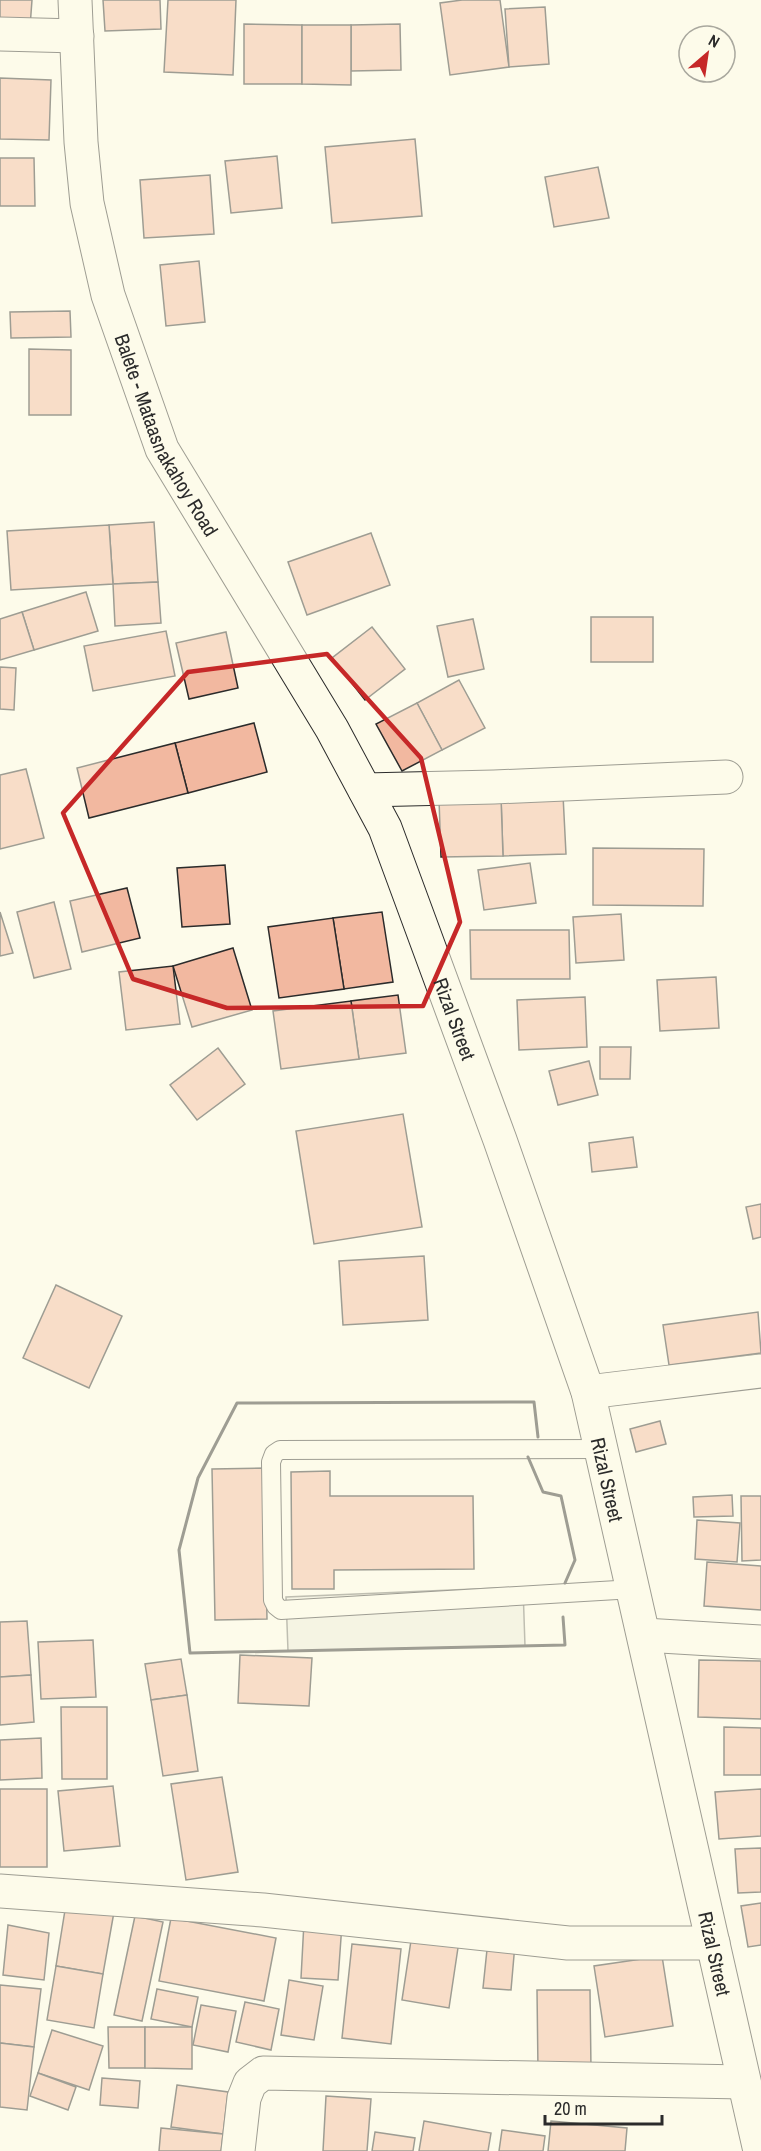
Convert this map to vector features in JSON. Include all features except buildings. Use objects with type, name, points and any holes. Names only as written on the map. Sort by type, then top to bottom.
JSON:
[{"type":"main road","name":"Balete - Mataasnakahoy Road","points":[[75,0],[81,142],[87,203],[108,295],[162,449],[332,729],[385,828]]},
{"type":"main road","points":[[0,34],[77,36]]},
{"type":"main road","points":[[365,789],[494,788],[726,777]]},
{"type":"main road","name":"Rizal Street","points":[[385,828],[500,1140],[588,1392],[760,2151]]},
{"type":"main road","points":[[588,1392],[761,1371]]},
{"type":"main road","points":[[644,1635],[761,1642]]},
{"type":"main road","points":[[0,1891],[263,1910],[568,1943],[712,1943]]},
{"type":"main road","points":[[238,2151],[244,2098],[250,2083],[263,2073],[743,2082]]},
{"type":"lane","points":[[602,1449],[280,1450],[274,1454],[271,1462],[273,1600],[281,1610],[634,1589]]},
{"type":"highlighted area","points":[[327,654],[421,758],[460,922],[423,1006],[227,1008],[133,979],[63,813],[188,672]]},
{"type":"shaded area","points":[[523,1587],[525,1646],[288,1651],[286,1597]]},
{"type":"wall","points":[[538,1437],[534,1402],[237,1403],[198,1478],[179,1550],[190,1653],[565,1645],[563,1617]]},
{"type":"wall","points":[[528,1457],[543,1492],[561,1496],[575,1560],[565,1583]]}]
